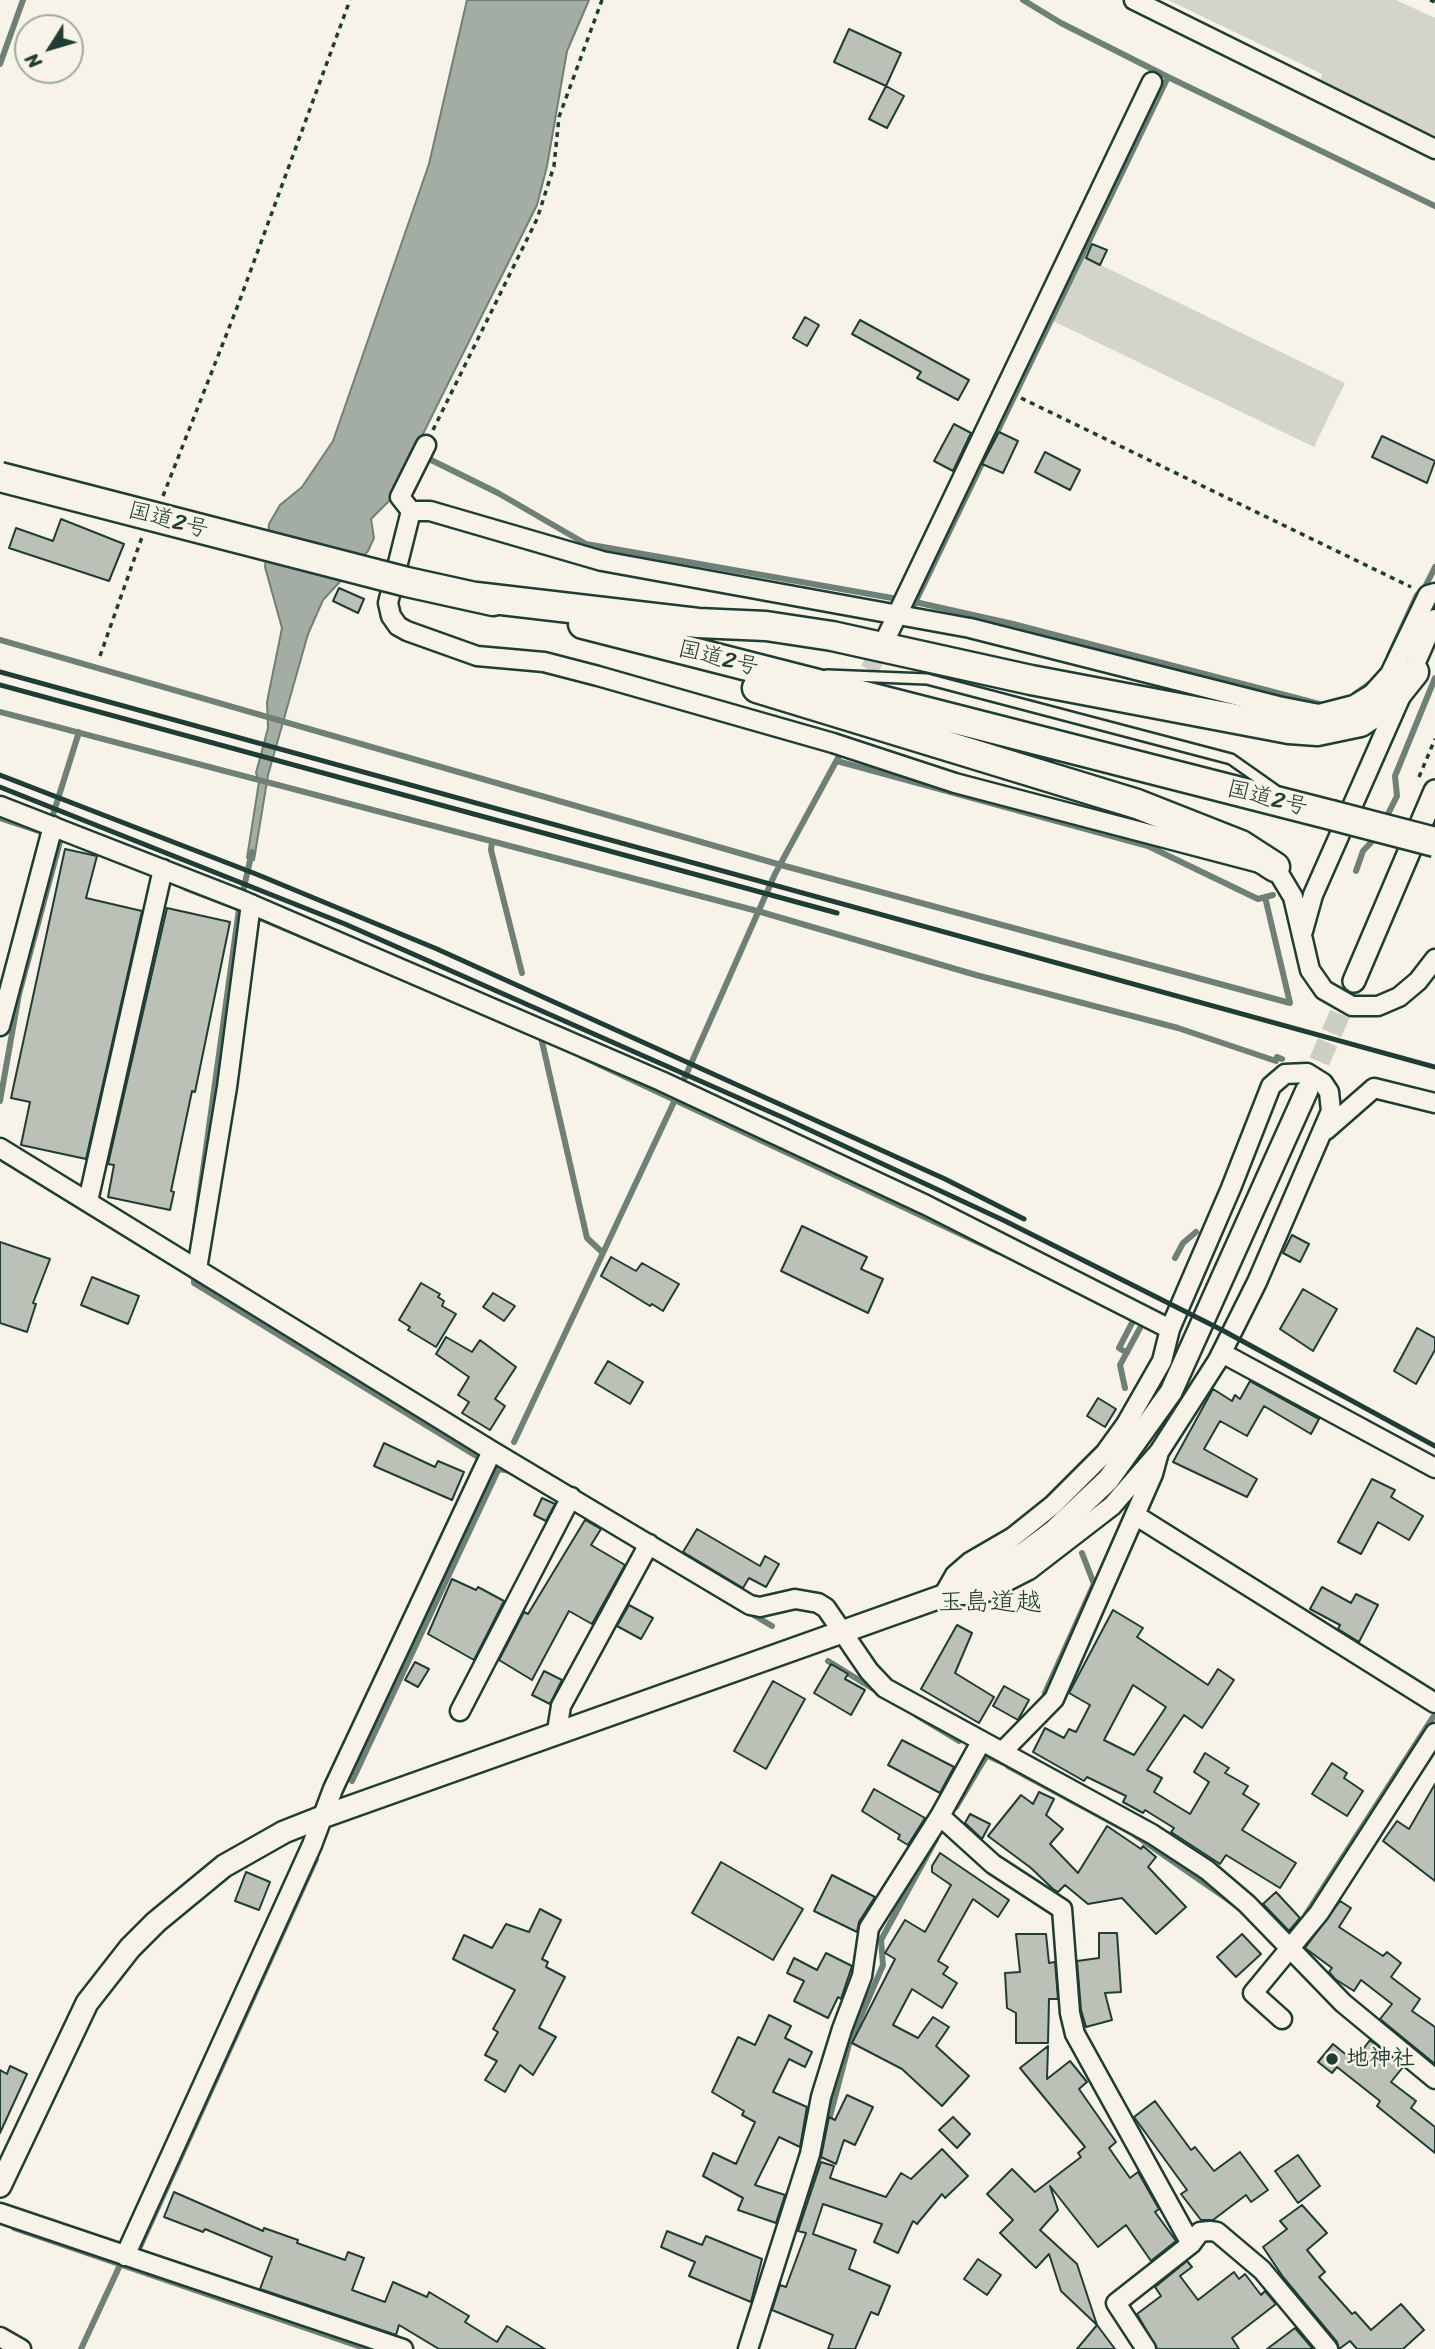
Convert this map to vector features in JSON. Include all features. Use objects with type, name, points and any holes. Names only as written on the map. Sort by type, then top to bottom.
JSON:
[{"type":"highway","name":"国道2号","points":[[0,477],[1435,842]]},
{"type":"highway","points":[[476,597],[698,623],[766,626],[832,636],[1031,680],[1289,729],[1317,730],[1360,722],[1390,702],[1414,672]]},
{"type":"highway","points":[[622,634],[677,666],[1137,803],[1241,845],[1275,867]]},
{"type":"street","points":[[1134,0],[1435,149]]},
{"type":"street","points":[[887,636],[1152,82]]},
{"type":"street","points":[[411,511],[400,497],[422,452]]},
{"type":"street","points":[[411,511],[430,511],[602,561],[902,605],[970,628],[1319,714],[1353,705],[1372,694],[1391,674],[1428,595],[1427,592]]},
{"type":"street","points":[[411,511],[388,603],[391,616],[398,626],[477,656],[544,662],[833,743],[955,783],[1275,867],[1293,897],[1305,958],[1316,981],[1334,998],[1352,1006],[1378,1006],[1399,997],[1418,981],[1434,958]]},
{"type":"street","points":[[1302,935],[1313,895],[1414,672],[1435,619]]},
{"type":"street","points":[[833,743],[842,725]]},
{"type":"street","points":[[1354,982],[1435,791]]},
{"type":"street","points":[[0,806],[52,832],[246,906],[662,1081],[926,1205],[1170,1329]]},
{"type":"street","points":[[0,1026],[52,832]]},
{"type":"street","points":[[88,1201],[162,875]]},
{"type":"street","points":[[197,1269],[221,1127],[246,906]]},
{"type":"street","points":[[1300,1072],[1316,1077],[1323,1083],[1331,1103],[1323,1133],[1222,1353],[1159,1452],[1112,1506],[1040,1563],[982,1594],[943,1596],[955,1575],[1034,1521],[1105,1453],[1146,1393],[1162,1361],[1170,1329],[1231,1188],[1266,1096],[1279,1078],[1300,1072]]},
{"type":"street","points":[[1323,1133],[1374,1088],[1435,1103]]},
{"type":"street","points":[[0,2186],[87,2003],[131,1948],[198,1885],[224,1866],[284,1832],[322,1816],[943,1596],[1026,1552],[1054,1531],[1108,1480],[1130,1453],[1171,1392],[1195,1344],[1307,1090]]},
{"type":"street","points":[[0,1148],[197,1269],[488,1459],[568,1502],[646,1549],[750,1605],[760,1607],[795,1599],[818,1603],[826,1608],[869,1671],[885,1688],[1153,1834],[1207,1870],[1247,1904],[1343,2003],[1435,2079]]},
{"type":"street","points":[[1222,1353],[1435,1468]]},
{"type":"street","points":[[1002,1752],[1054,1699],[1135,1515],[1159,1452]]},
{"type":"street","points":[[125,2256],[322,1816],[488,1459]]},
{"type":"street","points":[[460,1711],[568,1502]]},
{"type":"street","points":[[1135,1515],[1435,1703]]},
{"type":"street","points":[[557,1731],[561,1706],[646,1549]]},
{"type":"street","points":[[1282,2019],[1253,1993],[1319,1913],[1435,1733]]},
{"type":"street","points":[[748,2349],[810,2154],[821,2097],[862,1976],[869,1928],[940,1816],[981,1742]]},
{"type":"street","points":[[940,1816],[993,1864],[1062,1909],[1074,2034],[1191,2244]]},
{"type":"street","points":[[0,2213],[403,2349]]},
{"type":"street","points":[[1146,2349],[1116,2303],[1191,2244],[1200,2232],[1217,2232],[1262,2270],[1328,2349]]},
{"type":"street","points":[[0,2337],[21,2349]]},
{"type":"path","points":[[157,507],[238,305],[350,0]]},
{"type":"path","points":[[422,452],[537,219],[554,166],[559,117],[602,0]]},
{"type":"path","points":[[1430,0],[1435,2]]},
{"type":"path","points":[[1018,396],[1427,592]]},
{"type":"path","points":[[100,656],[143,536]]},
{"type":"shaded area","points":[[467,0],[589,0],[567,51],[547,166],[537,205],[390,500],[371,519],[374,538],[368,551],[323,600],[308,634],[268,775],[254,860],[247,858],[259,782],[256,773],[268,728],[267,702],[282,628],[265,567],[269,524],[280,505],[302,487],[333,441],[429,164]]},
{"type":"shaded area","points":[[1168,0],[1396,0],[1435,18],[1435,136],[1320,83],[1322,74]]},
{"type":"shaded area","points":[[1084,257],[1345,383],[1314,447],[1053,321]]},
{"type":"building","points":[[849,29],[901,53],[886,86],[834,62]]},
{"type":"building","points":[[886,86],[904,96],[887,128],[869,119]]},
{"type":"building","points":[[1092,244],[1107,250],[1100,265],[1086,258]]},
{"type":"building","points":[[805,317],[819,325],[807,346],[793,338]]},
{"type":"building","points":[[860,320],[969,380],[958,400],[917,378],[921,372],[852,334]]},
{"type":"building","points":[[954,424],[971,433],[953,471],[934,461]]},
{"type":"building","points":[[999,432],[1018,441],[1003,473],[982,464]]},
{"type":"building","points":[[1382,436],[1435,461],[1427,483],[1372,457]]},
{"type":"building","points":[[1045,452],[1080,470],[1070,490],[1035,472]]},
{"type":"building","points":[[61,519],[124,544],[109,581],[9,548],[16,528],[53,541]]},
{"type":"building","points":[[339,588],[364,599],[358,613],[333,601]]},
{"type":"building","points":[[65,849],[97,856],[86,898],[142,911],[86,1159],[21,1145],[30,1102],[11,1098]]},
{"type":"building","points":[[167,908],[230,922],[195,1092],[192,1091],[171,1191],[174,1192],[170,1210],[108,1197],[114,1165],[108,1164]]},
{"type":"building","points":[[802,1226],[867,1257],[861,1269],[883,1279],[868,1313],[781,1271]]},
{"type":"building","points":[[1292,1235],[1309,1244],[1300,1262],[1283,1253]]},
{"type":"building","points":[[0,1242],[50,1259],[33,1303],[36,1304],[27,1332],[0,1323]]},
{"type":"building","points":[[611,1257],[636,1271],[642,1263],[679,1284],[663,1311],[601,1276]]},
{"type":"building","points":[[92,1277],[139,1296],[128,1324],[81,1305]]},
{"type":"building","points":[[421,1283],[440,1294],[438,1297],[444,1301],[442,1306],[456,1314],[436,1347],[408,1330],[410,1327],[399,1320]]},
{"type":"building","points":[[1303,1289],[1337,1309],[1313,1351],[1280,1329]]},
{"type":"building","points":[[493,1293],[515,1306],[504,1321],[483,1307]]},
{"type":"building","points":[[1417,1328],[1435,1338],[1435,1350],[1416,1384],[1394,1371]]},
{"type":"building","points":[[446,1337],[472,1352],[480,1340],[516,1367],[495,1399],[505,1406],[490,1430],[462,1413],[469,1402],[458,1395],[469,1377],[436,1354]]},
{"type":"building","points":[[608,1361],[643,1382],[630,1404],[595,1383]]},
{"type":"building","points":[[1250,1381],[1319,1419],[1311,1434],[1264,1406],[1247,1436],[1220,1421],[1204,1449],[1257,1479],[1247,1497],[1173,1462],[1213,1389],[1232,1401],[1235,1395],[1240,1399]]},
{"type":"building","points":[[1098,1398],[1116,1409],[1105,1427],[1087,1416]]},
{"type":"building","points":[[384,1443],[435,1467],[438,1461],[464,1472],[452,1500],[374,1466]]},
{"type":"building","points":[[1372,1479],[1395,1490],[1391,1497],[1423,1516],[1409,1540],[1378,1522],[1361,1554],[1338,1542]]},
{"type":"building","points":[[542,1498],[555,1504],[546,1521],[534,1515]]},
{"type":"building","points":[[585,1520],[601,1529],[591,1545],[625,1565],[592,1624],[569,1611],[532,1680],[499,1660],[524,1612],[528,1614]]},
{"type":"building","points":[[697,1529],[760,1566],[765,1556],[779,1564],[766,1587],[749,1578],[743,1588],[683,1552]]},
{"type":"building","points":[[452,1579],[476,1590],[478,1587],[504,1601],[474,1660],[428,1634]]},
{"type":"building","points":[[1322,1587],[1351,1603],[1356,1594],[1378,1605],[1359,1642],[1338,1629],[1340,1625],[1310,1609]]},
{"type":"building","points":[[629,1605],[653,1618],[641,1639],[617,1626]]},
{"type":"building","points":[[1113,1610],[1143,1628],[1137,1637],[1208,1685],[1218,1669],[1234,1680],[1202,1728],[1184,1715],[1147,1770],[1162,1778],[1154,1792],[1190,1814],[1209,1782],[1194,1772],[1205,1753],[1229,1768],[1225,1773],[1248,1786],[1243,1794],[1259,1804],[1242,1830],[1296,1863],[1280,1888],[1226,1855],[1220,1864],[1171,1832],[1174,1828],[1145,1810],[1143,1813],[1123,1802],[1126,1796],[1087,1777],[1084,1781],[1033,1752],[1045,1728],[1064,1738],[1069,1729],[1076,1732],[1090,1705],[1069,1693]],"holes":[[[1133,1685],[1166,1707],[1134,1755],[1104,1740]]]},
{"type":"building","points":[[957,1625],[972,1633],[955,1673],[994,1697],[979,1723],[921,1689]]},
{"type":"building","points":[[415,1662],[429,1669],[418,1687],[405,1680]]},
{"type":"building","points":[[831,1664],[848,1674],[845,1679],[865,1690],[851,1715],[814,1693]]},
{"type":"building","points":[[544,1671],[562,1680],[550,1704],[532,1695]]},
{"type":"building","points":[[773,1681],[805,1699],[766,1769],[734,1751]]},
{"type":"building","points":[[1004,1686],[1029,1700],[1018,1720],[993,1706]]},
{"type":"building","points":[[902,1740],[954,1767],[940,1793],[888,1765]]},
{"type":"building","points":[[1332,1763],[1347,1773],[1344,1778],[1363,1791],[1347,1816],[1312,1794]]},
{"type":"building","points":[[1435,1784],[1435,1881],[1383,1841],[1397,1821],[1409,1829]]},
{"type":"building","points":[[874,1789],[925,1818],[908,1845],[898,1839],[900,1835],[862,1811]]},
{"type":"building","points":[[1039,1792],[1054,1799],[1046,1815],[1063,1829],[1050,1844],[1078,1873],[1107,1826],[1141,1849],[1143,1846],[1156,1857],[1148,1867],[1186,1907],[1156,1934],[1122,1898],[1088,1904],[1065,1885],[1058,1892],[1053,1889],[1031,1868],[988,1836],[1021,1795],[1033,1804]]},
{"type":"building","points":[[970,1814],[990,1824],[982,1839],[965,1823]]},
{"type":"building","points":[[940,1853],[1009,1900],[998,1917],[973,1899],[938,1961],[948,1967],[943,1974],[957,1983],[942,2008],[912,1989],[893,2025],[918,2038],[933,2017],[949,2027],[936,2046],[969,2076],[942,2106],[902,2069],[852,2043],[895,1959],[885,1953],[905,1920],[925,1932],[951,1885],[932,1872],[932,1866]]},
{"type":"building","points":[[721,1862],[803,1909],[773,1960],[692,1913]]},
{"type":"building","points":[[246,1872],[270,1882],[259,1910],[235,1901]]},
{"type":"building","points":[[832,1875],[875,1897],[859,1922],[857,1932],[814,1911]]},
{"type":"building","points":[[1276,1892],[1300,1918],[1289,1931],[1263,1904]]},
{"type":"building","points":[[1340,1901],[1351,1908],[1339,1927],[1383,1956],[1387,1952],[1401,1963],[1391,1977],[1420,1999],[1412,2011],[1435,2027],[1435,2064],[1380,2019],[1392,2004],[1361,1980],[1354,1991],[1335,1979],[1329,1972],[1332,1968],[1305,1948]]},
{"type":"building","points":[[540,1909],[561,1920],[542,1959],[548,1962],[546,1967],[565,1977],[539,2028],[556,2037],[533,2075],[520,2065],[505,2092],[485,2080],[497,2061],[485,2055],[498,2032],[493,2029],[515,1990],[453,1959],[464,1935],[492,1948],[506,1924],[529,1932]]},
{"type":"building","points":[[1099,1933],[1117,1933],[1121,1992],[1105,1993],[1112,2020],[1086,2027],[1081,2010],[1077,1961],[1099,1958]]},
{"type":"building","points":[[1016,1934],[1046,1934],[1049,1963],[1055,1962],[1058,1999],[1049,1999],[1048,2043],[1016,2043],[1016,2013],[1007,2008],[1005,1973],[1020,1972]]},
{"type":"building","points":[[1242,1934],[1261,1954],[1236,1977],[1217,1957]]},
{"type":"building","points":[[826,1953],[852,1966],[841,1999],[838,1997],[828,2018],[794,2001],[804,1981],[787,1973],[794,1958],[817,1970]]},
{"type":"building","points":[[769,2015],[791,2026],[785,2038],[812,2052],[805,2067],[789,2059],[773,2092],[807,2107],[800,2147],[779,2137],[755,2185],[785,2195],[776,2223],[738,2210],[743,2198],[703,2176],[713,2153],[736,2164],[755,2122],[742,2115],[744,2111],[712,2092],[738,2037],[755,2045]]},
{"type":"building","points":[[1370,2040],[1403,2067],[1391,2082],[1416,2101],[1411,2108],[1435,2127],[1435,2153],[1377,2106],[1380,2101],[1337,2067],[1332,2073],[1318,2062],[1333,2044],[1354,2061]]},
{"type":"building","points":[[1048,2046],[1047,2079],[1070,2061],[1087,2082],[1079,2089],[1116,2142],[1109,2148],[1130,2178],[1138,2172],[1159,2209],[1155,2212],[1176,2241],[1151,2261],[1126,2225],[1098,2247],[1050,2186],[1058,2210],[1040,2230],[1077,2264],[1097,2325],[1061,2291],[1049,2254],[1036,2268],[1000,2233],[1013,2220],[987,2194],[1012,2169],[1035,2192],[1081,2157],[1078,2153],[1085,2147],[1020,2068]]},
{"type":"building","points":[[10,2066],[27,2074],[0,2133],[0,2070],[7,2074]]},
{"type":"building","points":[[847,2095],[873,2107],[855,2145],[844,2140],[836,2164],[821,2157],[829,2117],[835,2120]]},
{"type":"building","points":[[1155,2101],[1191,2150],[1195,2147],[1214,2171],[1240,2152],[1268,2190],[1251,2202],[1246,2195],[1213,2220],[1201,2220],[1181,2194],[1187,2190],[1134,2117]]},
{"type":"building","points":[[953,2117],[970,2134],[957,2148],[939,2130]]},
{"type":"building","points":[[942,2149],[968,2176],[945,2198],[942,2194],[917,2224],[913,2221],[898,2253],[874,2242],[882,2224],[823,2204],[813,2234],[856,2250],[849,2269],[890,2286],[878,2315],[871,2312],[855,2349],[828,2349],[833,2335],[772,2310],[780,2285],[786,2287],[806,2233],[798,2231],[821,2162],[834,2166],[830,2178],[886,2197],[901,2173],[911,2179]]},
{"type":"building","points":[[1298,2155],[1320,2186],[1298,2203],[1275,2171]]},
{"type":"building","points":[[174,2192],[263,2231],[264,2228],[298,2240],[297,2243],[345,2260],[348,2252],[364,2258],[352,2290],[385,2302],[393,2282],[427,2297],[429,2292],[469,2316],[465,2322],[497,2342],[507,2326],[545,2349],[439,2349],[399,2325],[396,2335],[260,2289],[272,2257],[205,2229],[203,2232],[164,2217]]},
{"type":"building","points":[[1302,2205],[1327,2233],[1307,2250],[1325,2272],[1319,2277],[1352,2314],[1355,2312],[1371,2330],[1401,2304],[1424,2330],[1403,2349],[1357,2349],[1350,2341],[1339,2349],[1337,2342],[1283,2277],[1263,2247],[1287,2229],[1280,2221]]},
{"type":"building","points":[[667,2231],[702,2245],[706,2236],[762,2259],[751,2302],[689,2276],[695,2262],[661,2247]]},
{"type":"building","points":[[978,2259],[1001,2275],[987,2295],[964,2279]]},
{"type":"building","points":[[1187,2261],[1192,2267],[1180,2276],[1198,2300],[1234,2272],[1239,2279],[1245,2274],[1261,2295],[1265,2291],[1276,2304],[1232,2338],[1239,2349],[1157,2349],[1137,2314],[1161,2296],[1155,2287]]},
{"type":"building","points":[[1097,2325],[1115,2349],[1077,2349]]},
{"type":"building","points":[[1295,2328],[1313,2349],[1267,2349]]},
{"type":"waterway","points":[[0,64],[23,0]]},
{"type":"waterway","points":[[1023,0],[1061,23],[1168,77]]},
{"type":"waterway","points":[[913,607],[1168,77],[1435,206]]},
{"type":"waterway","points":[[423,456],[498,493],[586,544],[915,602],[1013,624],[1327,706]]},
{"type":"waterway","points":[[1389,656],[1417,595],[1425,587],[1435,567]]},
{"type":"waterway","points":[[0,640],[781,865],[1290,1003],[1265,897]]},
{"type":"waterway","points":[[1384,822],[1397,796],[1395,776],[1435,678]]},
{"type":"waterway","points":[[1355,694],[1375,680]]},
{"type":"waterway","points":[[0,712],[761,912],[976,975],[1178,1028],[1276,1061],[1277,1057],[1282,1059]]},
{"type":"waterway","points":[[51,821],[79,732]]},
{"type":"waterway","points":[[514,1442],[674,1102],[775,874],[839,756]]},
{"type":"waterway","points":[[837,761],[1148,846],[1258,899],[1273,895]]},
{"type":"waterway","points":[[0,818],[48,834]]},
{"type":"waterway","points":[[1356,871],[1363,851],[1378,835]]},
{"type":"waterway","points":[[0,1101],[19,994],[61,838]]},
{"type":"waterway","points":[[492,842],[491,850],[522,973]]},
{"type":"waterway","points":[[194,1236],[239,909],[252,852]]},
{"type":"waterway","points":[[185,888],[240,909]]},
{"type":"waterway","points":[[253,915],[366,963]]},
{"type":"waterway","points":[[540,1033],[587,1238],[603,1253]]},
{"type":"waterway","points":[[581,1056],[999,1252]]},
{"type":"waterway","points":[[1175,1258],[1183,1243],[1196,1232]]},
{"type":"waterway","points":[[194,1277],[194,1283],[473,1454],[499,1469],[511,1471]]},
{"type":"waterway","points":[[1127,1353],[1119,1348],[1133,1321],[1128,1315]]},
{"type":"waterway","points":[[1125,1388],[1120,1365],[1140,1328]]},
{"type":"waterway","points":[[352,1781],[500,1466]]},
{"type":"waterway","points":[[1045,1693],[1094,1584],[1082,1553]]},
{"type":"waterway","points":[[747,1611],[772,1626]]},
{"type":"waterway","points":[[828,1661],[880,1693]]},
{"type":"waterway","points":[[916,1715],[959,1741]]},
{"type":"waterway","points":[[1301,1922],[1433,1717]]},
{"type":"waterway","points":[[984,1754],[1008,1765]]},
{"type":"waterway","points":[[956,1807],[987,1755]]},
{"type":"waterway","points":[[1008,1766],[1132,1833],[1233,1903]]},
{"type":"waterway","points":[[805,2198],[819,2158],[849,2044],[883,1965],[881,1940],[936,1839]]},
{"type":"waterway","points":[[138,2251],[316,1859]]},
{"type":"waterway","points":[[14,2228],[367,2349]]},
{"type":"waterway","points":[[81,2349],[121,2263]]},
{"type":"tunnel","points":[[857,694],[884,641]]},
{"type":"tunnel","points":[[1307,1090],[1354,981]]},
{"type":"railway","points":[[0,672],[1435,1067]]},
{"type":"railway","points":[[0,685],[837,913]]},
{"type":"railway","points":[[0,775],[256,874],[437,949],[945,1179],[1024,1219]]},
{"type":"railway","points":[[0,787],[345,924],[784,1118],[1005,1221],[1222,1330],[1435,1446]]},
{"type":"place","name":"地神社","points":[[1332,2059]]},
{"type":"district","name":"玉島道越","points":[[990,1603]]}]
